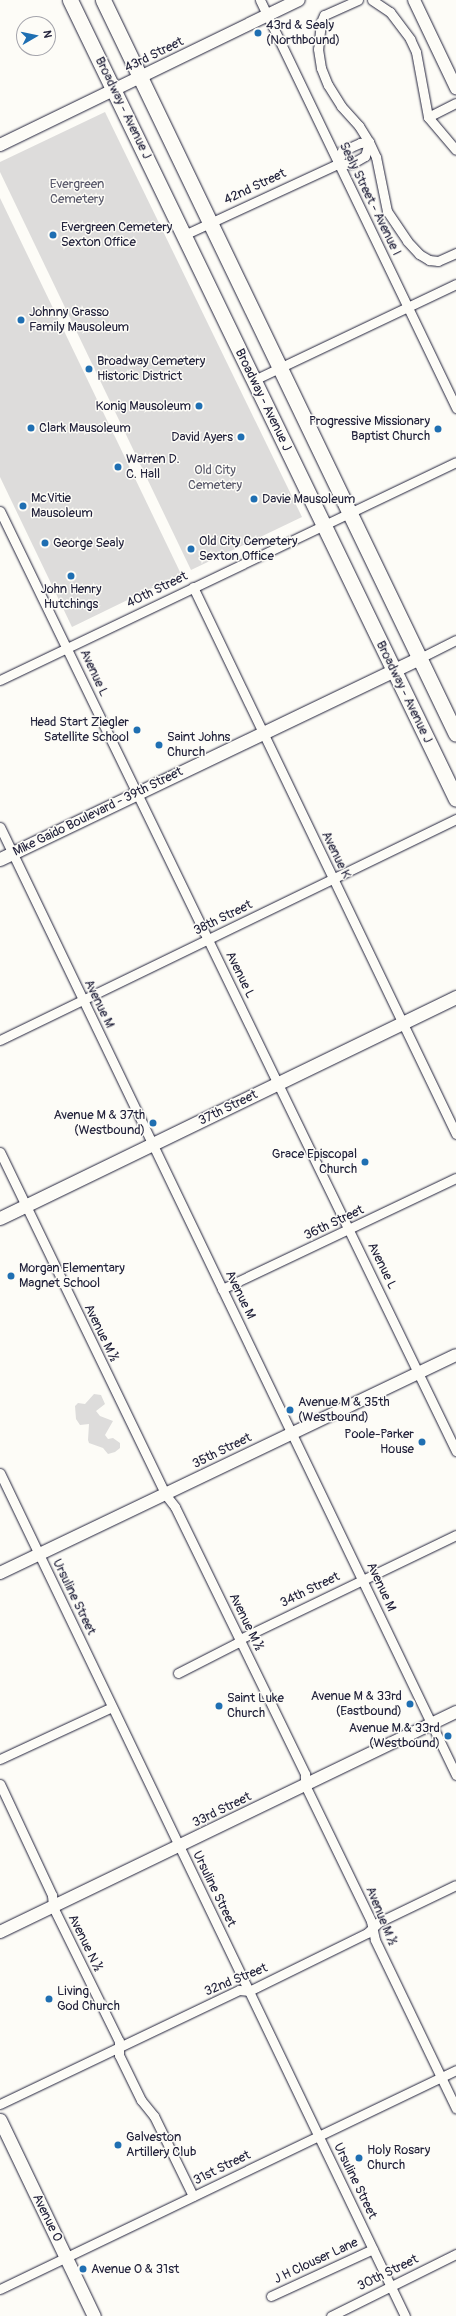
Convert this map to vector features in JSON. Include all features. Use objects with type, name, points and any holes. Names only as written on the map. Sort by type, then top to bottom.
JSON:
[{"type":"main road","name":"Broadway - Avenue J","points":[[70,0],[456,799]]},
{"type":"main road","points":[[103,0],[456,734]]},
{"type":"main road","name":"Mike Gaido Boulevard - 39th Street","points":[[0,859],[420,658]]},
{"type":"main road","name":"37th Street","points":[[0,1218],[456,997]]},
{"type":"main road","name":"Avenue O","points":[[0,2120],[94,2316]]},
{"type":"street","name":"Sealy Street - Avenue I","points":[[260,0],[456,408]]},
{"type":"street","name":"43rd Street","points":[[0,145],[299,0]]},
{"type":"street","points":[[358,0],[324,15],[318,34],[318,49],[321,68],[328,85],[341,106],[359,126],[369,142],[376,157],[387,211],[407,241],[419,254],[429,260],[438,261],[456,253]]},
{"type":"street","points":[[372,0],[390,12],[410,38],[416,52],[428,117],[456,150]]},
{"type":"street","points":[[414,0],[456,88]]},
{"type":"street","points":[[428,117],[456,103]]},
{"type":"street","points":[[338,164],[342,152],[360,143],[369,142]]},
{"type":"street","name":"42nd Street","points":[[184,234],[338,164],[351,164],[365,156],[369,142]]},
{"type":"street","points":[[254,380],[456,284]]},
{"type":"street","name":"40th Street","points":[[0,680],[456,462]]},
{"type":"street","name":"Avenue L","points":[[0,511],[68,648],[136,794],[350,1230],[456,1451]]},
{"type":"street","name":"Avenue K","points":[[193,587],[456,1134]]},
{"type":"street","name":"Mike Gaido Boulevard - 39th Street","points":[[420,658],[456,640]]},
{"type":"street","name":"38th Street","points":[[0,1040],[456,819]]},
{"type":"street","name":"Avenue M","points":[[0,827],[456,1775]]},
{"type":"street","name":"Avenue M ½","points":[[0,1152],[165,1494],[173,1503],[305,1774],[305,1785],[371,1921],[375,1940],[456,2108]]},
{"type":"street","name":"36th Street","points":[[222,1290],[456,1178]]},
{"type":"street","name":"35th Street","points":[[0,1573],[456,1355]]},
{"type":"street","name":"Ursuline Street","points":[[0,1473],[405,2316]]},
{"type":"street","name":"34th Street","points":[[178,1673],[237,1643],[240,1639],[456,1535]]},
{"type":"street","points":[[0,1759],[112,1707]]},
{"type":"street","name":"33rd Street","points":[[0,1932],[456,1712]]},
{"type":"street","name":"Avenue N ½","points":[[0,1784],[52,1895],[53,1907],[119,2041],[118,2052],[141,2100],[154,2116],[193,2196]]},
{"type":"street","name":"32nd Street","points":[[0,2104],[239,1990],[249,1990],[372,1929],[379,1922],[456,1885]]},
{"type":"street","name":"31st Street","points":[[0,2289],[456,2070]]},
{"type":"street","name":"J H Clouser Lane","points":[[271,2296],[372,2249]]},
{"type":"street","name":"30th Street","points":[[331,2316],[456,2254]]},
{"type":"green space","points":[[105,112],[302,517],[191,570],[0,172],[0,162]]},
{"type":"green space","points":[[0,198],[181,574],[72,627],[0,477]]},
{"type":"green space","points":[[94,1394],[101,1395],[105,1404],[96,1411],[100,1416],[113,1421],[105,1435],[108,1439],[113,1438],[120,1443],[120,1448],[115,1452],[108,1454],[103,1448],[89,1443],[89,1424],[80,1425],[76,1419],[75,1406],[78,1403],[85,1404]]},
{"type":"place","name":"43rd & Sealy (Northbound)","points":[[258,33]]},
{"type":"place","name":"Evergreen Cemetery Sexton Office","points":[[53,235]]},
{"type":"place","name":"Johnny Grasso Family Mausoleum","points":[[21,320]]},
{"type":"place","name":"Broadway Cemetery Historic District","points":[[89,369]]},
{"type":"place","name":"Konig Mausoleum","points":[[199,406]]},
{"type":"place","name":"Clark Mausoleum","points":[[31,428]]},
{"type":"place","name":"Progressive Missionary Baptist Church","points":[[438,429]]},
{"type":"place","name":"David Ayers","points":[[241,437]]},
{"type":"place","name":"Warren D. C. Hall","points":[[118,467]]},
{"type":"place","name":"Davie Mausoleum","points":[[254,499]]},
{"type":"place","name":"McVitie Mausoleum","points":[[23,506]]},
{"type":"place","name":"George Sealy","points":[[45,543]]},
{"type":"place","name":"Old City Cemetery Sexton Office","points":[[191,549]]},
{"type":"place","name":"John Henry Hutchings","points":[[71,576]]},
{"type":"place","name":"Head Start Ziegler Satellite School","points":[[137,730]]},
{"type":"place","name":"Saint Johns Church","points":[[159,745]]},
{"type":"place","name":"Avenue M & 37th (Westbound)","points":[[153,1123]]},
{"type":"place","name":"Grace Episcopal Church","points":[[365,1162]]},
{"type":"place","name":"Morgan Elementary Magnet School","points":[[11,1276]]},
{"type":"place","name":"Avenue M & 35th (Westbound)","points":[[290,1410]]},
{"type":"place","name":"Poole-Parker House","points":[[422,1442]]},
{"type":"place","name":"Avenue M & 33rd (Eastbound)","points":[[410,1704]]},
{"type":"place","name":"Saint Luke Church","points":[[219,1706]]},
{"type":"place","name":"Avenue M & 33rd (Westbound)","points":[[448,1736]]},
{"type":"place","name":"Living God Church","points":[[49,1999]]},
{"type":"place","name":"Galveston Artillery Club","points":[[118,2145]]},
{"type":"place","name":"Holy Rosary Church","points":[[359,2158]]},
{"type":"place","name":"Avenue O & 31st","points":[[83,2269]]},
{"type":"park label","name":"Evergreen Cemetery","points":[[77,192]]},
{"type":"park label","name":"Old City Cemetery","points":[[215,478]]}]
